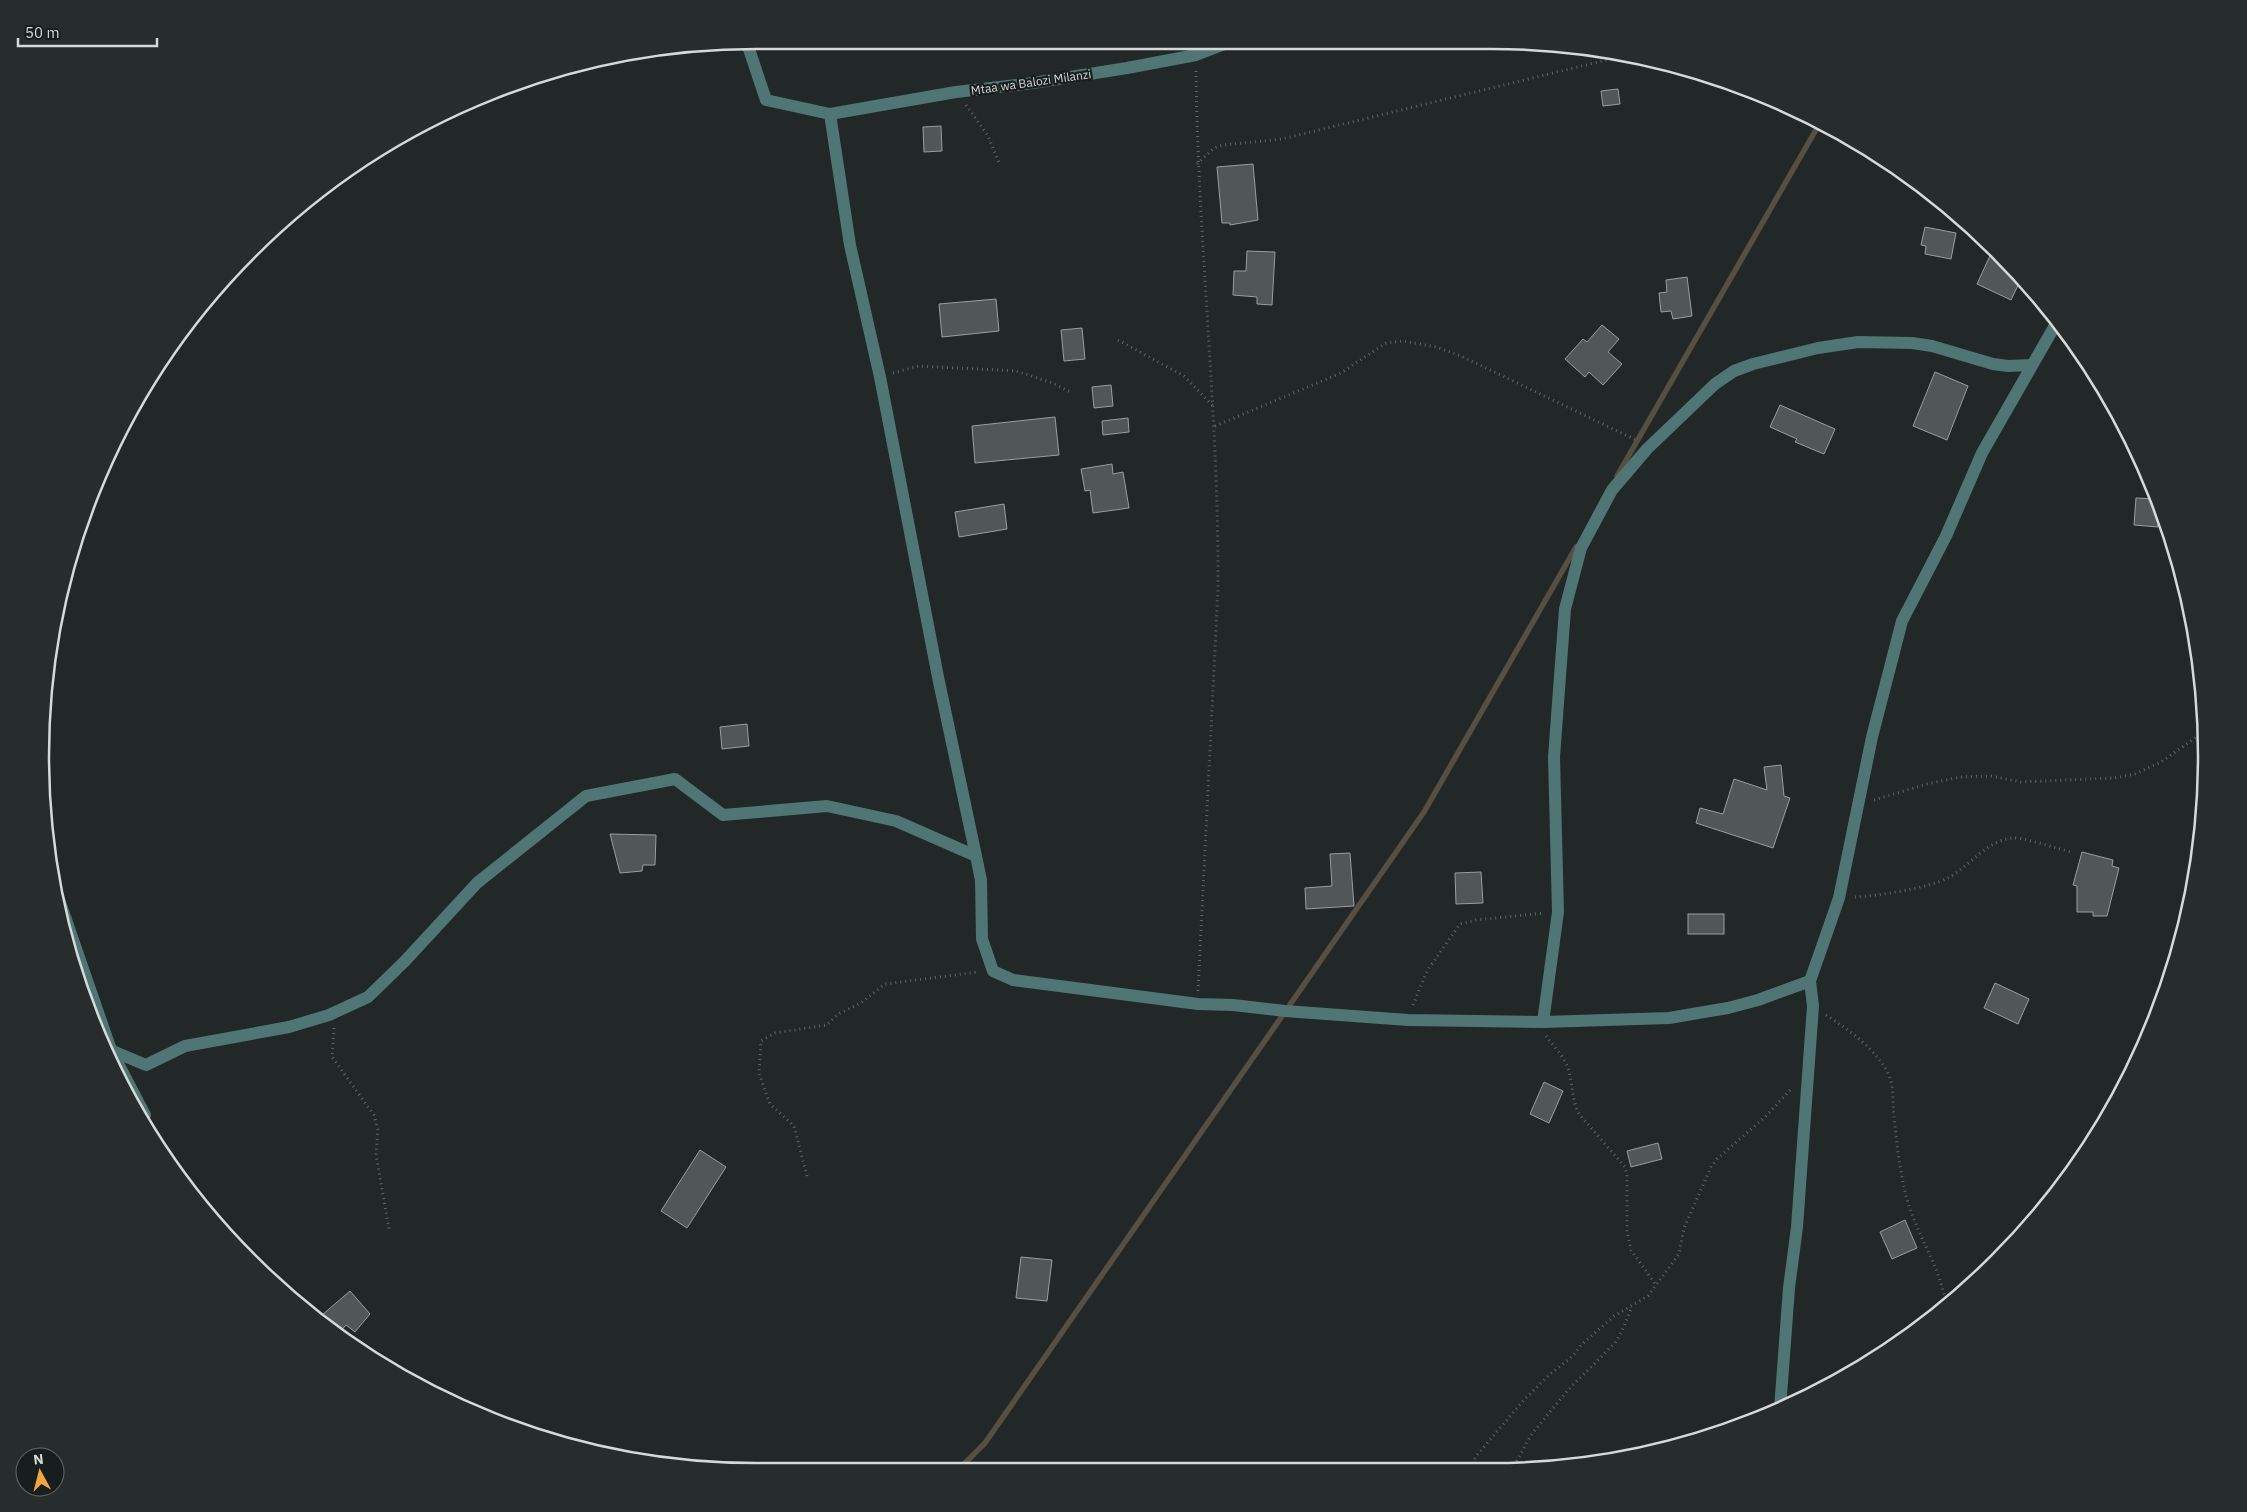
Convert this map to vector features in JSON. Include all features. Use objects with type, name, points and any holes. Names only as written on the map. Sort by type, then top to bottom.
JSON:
[{"type":"street","points":[[749,49],[766,100],[830,114],[850,245],[880,377],[938,677],[981,880],[982,939],[993,971],[1013,980],[1198,1004],[1233,1004],[1285,1011],[1408,1020],[1539,1022],[1669,1018],[1728,1008],[1758,1000],[1810,981]]},
{"type":"street","name":"Mtaa wa Balozi Milanzi","points":[[830,114],[956,92],[1032,83],[1196,55],[1212,49]]},
{"type":"street","points":[[1781,1401],[1797,1227],[1813,1006],[1810,981],[1839,898],[1860,804],[1872,737],[1902,621],[1946,536],[1982,453],[2053,327]]},
{"type":"street","points":[[1539,1022],[1558,912],[1554,757],[1565,609],[1581,548],[1612,490],[1647,449],[1715,384],[1734,371],[1753,364],[1818,348],[1858,342],[1912,343],[1932,346],[1993,364],[2008,366],[2032,365]]},
{"type":"street","points":[[114,1051],[146,1065],[185,1046],[289,1027],[329,1015],[368,997],[406,961],[477,883],[586,796],[676,779],[723,815],[827,806],[896,821],[976,856]]},
{"type":"path","points":[[1196,55],[1197,165],[1215,426],[1218,589],[1198,1004]]},
{"type":"path","points":[[1197,165],[1214,148],[1223,145],[1282,139],[1430,101],[1609,59]]},
{"type":"path","points":[[956,92],[988,136],[1000,165]]},
{"type":"path","points":[[1118,340],[1184,376],[1214,406]]},
{"type":"path","points":[[1215,426],[1341,373],[1386,343],[1403,341],[1436,347],[1461,356],[1638,440],[1647,449]]},
{"type":"path","points":[[880,377],[919,366],[1016,371],[1053,383],[1072,393]]},
{"type":"path","points":[[1860,804],[1927,784],[1960,777],[1991,776],[2020,782],[2114,778],[2135,774],[2161,762],[2198,736]]},
{"type":"path","points":[[1839,898],[1874,896],[1946,879],[1965,867],[1989,846],[2013,838],[2071,852]]},
{"type":"path","points":[[1408,1020],[1427,971],[1460,924],[1476,920],[1558,912]]},
{"type":"path","points":[[807,1176],[794,1126],[770,1104],[758,1074],[762,1040],[775,1033],[827,1025],[838,1014],[861,1003],[885,984],[931,976],[993,971]]},
{"type":"path","points":[[1813,1006],[1860,1037],[1887,1072],[1892,1086],[1893,1114],[1904,1188],[1911,1214],[1943,1286],[1945,1298]]},
{"type":"path","points":[[329,1015],[334,1030],[332,1057],[374,1116],[378,1130],[376,1155],[389,1230]]},
{"type":"path","points":[[1539,1022],[1569,1071],[1575,1107],[1579,1114],[1625,1167],[1627,1174],[1627,1231],[1631,1250],[1656,1285]]},
{"type":"path","points":[[1472,1463],[1522,1402],[1614,1316],[1648,1296],[1679,1254],[1684,1228],[1711,1167],[1717,1159],[1766,1116],[1808,1070]]},
{"type":"path","points":[[1516,1462],[1530,1435],[1568,1390],[1615,1343],[1622,1333],[1633,1306]]},
{"type":"building","points":[[1618,89],[1620,104],[1603,106],[1601,91]]},
{"type":"building","points":[[941,126],[942,151],[924,152],[923,127]]},
{"type":"building","points":[[1253,164],[1258,220],[1230,225],[1230,223],[1222,223],[1217,167]]},
{"type":"building","points":[[1925,227],[1956,233],[1951,259],[1925,254],[1926,246],[1921,245]]},
{"type":"building","points":[[1247,251],[1275,252],[1272,305],[1257,304],[1257,297],[1233,295],[1234,271],[1246,271]]},
{"type":"building","points":[[1990,255],[2018,285],[2011,300],[1977,284]]},
{"type":"building","points":[[1687,277],[1692,316],[1673,319],[1671,311],[1661,312],[1659,293],[1667,292],[1666,280]]},
{"type":"building","points":[[996,299],[999,331],[942,337],[939,304]]},
{"type":"building","points":[[1602,325],[1619,339],[1608,352],[1622,364],[1603,385],[1589,372],[1585,377],[1565,359],[1583,339],[1587,342]]},
{"type":"building","points":[[1082,328],[1085,359],[1064,361],[1061,330]]},
{"type":"building","points":[[1935,372],[1968,386],[1947,440],[1913,426]]},
{"type":"building","points":[[1111,385],[1113,406],[1094,408],[1092,387]]},
{"type":"building","points":[[1780,405],[1835,429],[1824,454],[1795,442],[1797,439],[1770,427]]},
{"type":"building","points":[[1055,417],[1059,455],[975,463],[972,426]]},
{"type":"building","points":[[1128,418],[1129,432],[1103,435],[1102,421]]},
{"type":"building","points":[[1112,464],[1113,474],[1123,472],[1129,508],[1093,513],[1090,490],[1085,491],[1081,469]]},
{"type":"building","points":[[2136,498],[2149,499],[2158,522],[2158,527],[2134,525]]},
{"type":"building","points":[[1004,504],[1007,529],[959,537],[955,512]]},
{"type":"building","points":[[747,724],[749,746],[722,749],[720,727]]},
{"type":"building","points":[[1781,765],[1784,796],[1790,798],[1773,848],[1696,823],[1700,808],[1723,814],[1734,779],[1767,790],[1764,767]]},
{"type":"building","points":[[610,834],[656,835],[655,865],[643,865],[642,871],[620,873]]},
{"type":"building","points":[[2082,852],[2113,860],[2112,866],[2119,868],[2107,916],[2093,916],[2093,912],[2077,912],[2077,886],[2073,885]]},
{"type":"building","points":[[1350,853],[1354,906],[1306,909],[1305,888],[1332,886],[1330,854]]},
{"type":"building","points":[[1481,872],[1483,903],[1456,904],[1455,873]]},
{"type":"building","points":[[1688,914],[1724,914],[1724,934],[1688,934]]},
{"type":"building","points":[[1995,983],[2029,999],[2018,1024],[1984,1008]]},
{"type":"building","points":[[1544,1082],[1563,1091],[1549,1123],[1530,1114]]},
{"type":"building","points":[[1658,1143],[1662,1159],[1631,1167],[1627,1151]]},
{"type":"building","points":[[700,1150],[726,1167],[687,1228],[661,1211]]},
{"type":"building","points":[[1905,1220],[1917,1248],[1892,1259],[1880,1232]]},
{"type":"building","points":[[1021,1257],[1052,1260],[1047,1301],[1016,1298]]},
{"type":"building","points":[[350,1291],[370,1314],[355,1332],[346,1325],[342,1329],[322,1315]]},
{"type":"waterway","points":[[1617,476],[1817,129]]},
{"type":"waterway","points":[[965,1463],[985,1443],[1424,812],[1576,547]]}]
